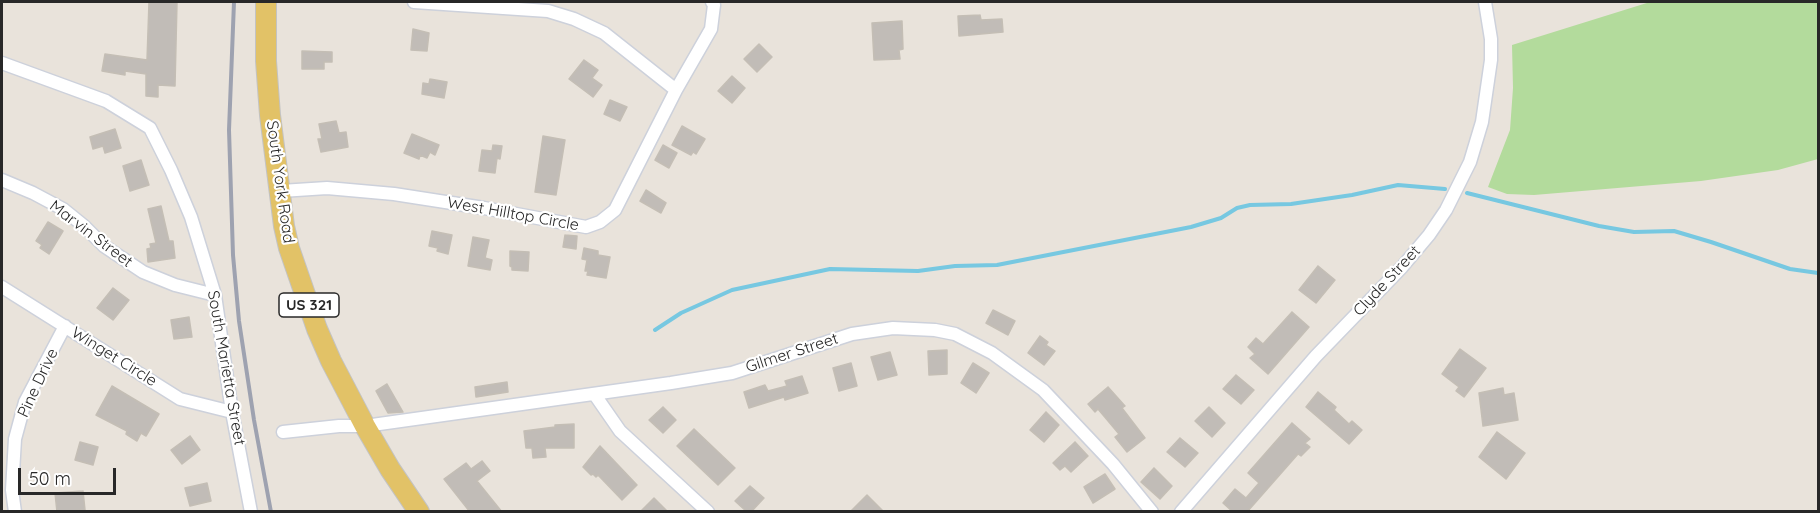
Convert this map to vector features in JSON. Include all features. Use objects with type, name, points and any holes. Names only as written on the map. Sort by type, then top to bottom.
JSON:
[{"type":"main road","name":"South York Road","points":[[266,2],[266,61],[270,115],[284,225],[302,288],[327,350],[365,426],[390,469],[420,512]]},
{"type":"street","points":[[414,2],[548,11],[574,19],[604,33],[676,90]]},
{"type":"street","name":"West Hilltop Circle","points":[[281,191],[327,188],[394,194],[484,208],[586,228],[600,222],[615,210],[676,90],[711,29],[714,5],[712,2]]},
{"type":"street","name":"Clyde Street","points":[[1181,512],[1316,356],[1402,267],[1429,235],[1446,210],[1470,162],[1482,122],[1491,60],[1490,31],[1485,2]]},
{"type":"street","name":"South Marietta Street","points":[[2,63],[106,101],[150,128],[191,217],[215,295],[232,412],[251,512]]},
{"type":"street","name":"Marvin Street","points":[[2,180],[63,209],[104,246],[143,272],[175,285],[215,295]]},
{"type":"street","name":"Winget Circle","points":[[2,287],[180,399],[232,412]]},
{"type":"street","name":"Pine Drive","points":[[15,512],[12,490],[15,439],[25,402],[64,326]]},
{"type":"street","name":"Gilmer Street","points":[[365,426],[595,395],[732,373],[852,334],[893,328],[935,330],[955,334],[992,353],[1043,390],[1113,464],[1152,512]]},
{"type":"street","points":[[595,395],[620,430],[708,512]]},
{"type":"street","points":[[283,432],[339,426],[365,426]]},
{"type":"green space","points":[[1650,2],[1818,2],[1818,159],[1778,170],[1701,181],[1534,195],[1507,194],[1488,187],[1510,130],[1513,88],[1512,45]]},
{"type":"building","points":[[149,2],[177,2],[175,86],[158,85],[158,97],[146,96],[146,74],[125,71],[125,75],[102,71],[105,54],[147,60]]},
{"type":"building","points":[[980,15],[981,20],[1002,19],[1003,32],[959,36],[958,16]]},
{"type":"building","points":[[902,21],[903,49],[899,50],[900,59],[874,60],[872,23]]},
{"type":"building","points":[[413,29],[429,33],[427,51],[411,50]]},
{"type":"building","points":[[759,44],[772,57],[757,72],[744,59]]},
{"type":"building","points":[[302,51],[332,52],[332,62],[324,62],[324,69],[302,69]]},
{"type":"building","points":[[584,60],[598,70],[592,78],[602,85],[593,97],[569,79]]},
{"type":"building","points":[[732,76],[745,88],[732,103],[718,91]]},
{"type":"building","points":[[430,79],[447,82],[444,98],[422,94],[423,83],[429,84]]},
{"type":"building","points":[[610,100],[627,107],[620,121],[604,114]]},
{"type":"building","points":[[336,121],[339,133],[346,132],[348,147],[321,152],[318,139],[322,139],[319,124]]},
{"type":"building","points":[[682,126],[705,139],[696,154],[693,152],[691,155],[672,145]]},
{"type":"building","points":[[115,129],[121,148],[105,153],[103,146],[93,149],[90,137]]},
{"type":"building","points":[[412,134],[439,145],[435,155],[430,152],[427,158],[420,155],[419,159],[404,153]]},
{"type":"building","points":[[543,136],[565,140],[556,195],[535,192]]},
{"type":"building","points":[[493,145],[502,146],[500,159],[497,158],[495,173],[479,171],[482,150],[492,151]]},
{"type":"building","points":[[663,145],[677,153],[669,168],[655,160]]},
{"type":"building","points":[[141,160],[149,185],[130,191],[123,166]]},
{"type":"building","points":[[646,190],[666,203],[661,213],[640,201]]},
{"type":"building","points":[[161,206],[169,241],[173,241],[175,258],[148,262],[147,249],[151,248],[150,244],[156,243],[148,209]]},
{"type":"building","points":[[48,222],[63,231],[49,254],[40,248],[42,245],[36,241]]},
{"type":"building","points":[[432,231],[452,235],[448,254],[429,246]]},
{"type":"building","points":[[565,235],[577,236],[576,249],[563,247]]},
{"type":"building","points":[[473,237],[489,240],[485,258],[492,260],[490,270],[468,266]]},
{"type":"building","points":[[584,248],[598,251],[598,255],[610,257],[606,278],[587,275],[588,271],[585,271],[587,260],[582,259]]},
{"type":"building","points":[[510,251],[529,252],[528,271],[512,270]]},
{"type":"building","points":[[1318,266],[1335,280],[1316,303],[1299,290]]},
{"type":"building","points":[[113,288],[129,300],[113,320],[97,308]]},
{"type":"building","points":[[993,310],[1015,321],[1008,335],[986,323]]},
{"type":"building","points":[[1292,312],[1309,327],[1268,374],[1250,358],[1255,354],[1248,347],[1256,338],[1263,344]]},
{"type":"building","points":[[189,317],[192,337],[174,339],[171,320]]},
{"type":"building","points":[[1040,336],[1048,342],[1046,345],[1055,351],[1044,365],[1028,353]]},
{"type":"building","points":[[1460,349],[1486,368],[1464,397],[1456,391],[1459,387],[1442,374]]},
{"type":"building","points":[[947,350],[947,374],[929,375],[928,351]]},
{"type":"building","points":[[890,352],[897,375],[878,380],[871,357]]},
{"type":"building","points":[[851,363],[857,386],[839,391],[833,368]]},
{"type":"building","points":[[973,363],[989,373],[976,393],[961,383]]},
{"type":"building","points":[[1236,375],[1254,390],[1241,404],[1223,389]]},
{"type":"building","points":[[802,376],[808,393],[785,400],[784,397],[749,408],[744,392],[765,385],[768,391],[787,386],[785,381]]},
{"type":"building","points":[[507,382],[508,392],[476,397],[475,387]]},
{"type":"building","points":[[387,384],[403,412],[388,413],[376,391]]},
{"type":"building","points":[[112,386],[159,414],[146,436],[141,433],[137,441],[126,434],[127,431],[96,415]]},
{"type":"building","points":[[1108,387],[1125,406],[1122,408],[1145,438],[1127,452],[1115,437],[1119,434],[1098,409],[1095,412],[1088,404]]},
{"type":"building","points":[[1503,388],[1504,395],[1514,393],[1518,420],[1483,426],[1479,393]]},
{"type":"building","points":[[1318,392],[1336,407],[1334,410],[1349,424],[1352,421],[1362,430],[1349,444],[1306,407]]},
{"type":"building","points":[[663,407],[676,420],[663,433],[649,420]]},
{"type":"building","points":[[1209,407],[1225,423],[1212,437],[1195,421]]},
{"type":"building","points":[[1046,412],[1059,425],[1044,442],[1030,430]]},
{"type":"building","points":[[1292,423],[1310,439],[1305,443],[1310,447],[1301,456],[1298,454],[1247,512],[1233,512],[1223,503],[1235,489],[1246,498],[1259,483],[1248,473]]},
{"type":"building","points":[[574,424],[574,448],[545,448],[546,457],[533,458],[532,448],[526,448],[524,431]]},
{"type":"building","points":[[694,429],[735,468],[718,485],[677,446]]},
{"type":"building","points":[[1497,432],[1525,453],[1506,479],[1479,457]]},
{"type":"building","points":[[190,436],[200,450],[182,464],[171,450]]},
{"type":"building","points":[[1180,438],[1198,453],[1185,467],[1167,452]]},
{"type":"building","points":[[80,442],[98,447],[93,465],[75,460]]},
{"type":"building","points":[[1075,442],[1088,456],[1071,472],[1065,466],[1060,470],[1053,463]]},
{"type":"building","points":[[600,446],[637,485],[622,500],[598,475],[596,477],[591,475],[583,467]]},
{"type":"building","points":[[482,461],[490,471],[477,481],[502,512],[470,512],[444,479],[466,463],[471,469]]},
{"type":"building","points":[[1154,468],[1172,486],[1160,499],[1141,482]]},
{"type":"building","points":[[1105,474],[1115,489],[1093,503],[1084,487]]},
{"type":"building","points":[[207,483],[211,501],[190,506],[185,488]]},
{"type":"building","points":[[750,486],[764,498],[751,512],[747,512],[735,501]]},
{"type":"building","points":[[83,491],[85,510],[57,512],[55,493]]},
{"type":"building","points":[[867,495],[884,512],[850,512]]},
{"type":"building","points":[[654,498],[668,512],[640,512]]},
{"type":"waterway","points":[[655,330],[681,313],[732,290],[830,269],[918,271],[955,266],[997,265],[1191,227],[1221,218],[1237,208],[1250,205],[1291,204],[1352,195],[1398,185],[1445,189]]},
{"type":"waterway","points":[[1467,193],[1599,226],[1634,232],[1674,231],[1790,269],[1818,273]]},
{"type":"railway","points":[[234,2],[229,130],[233,255],[239,321],[271,512]]}]
